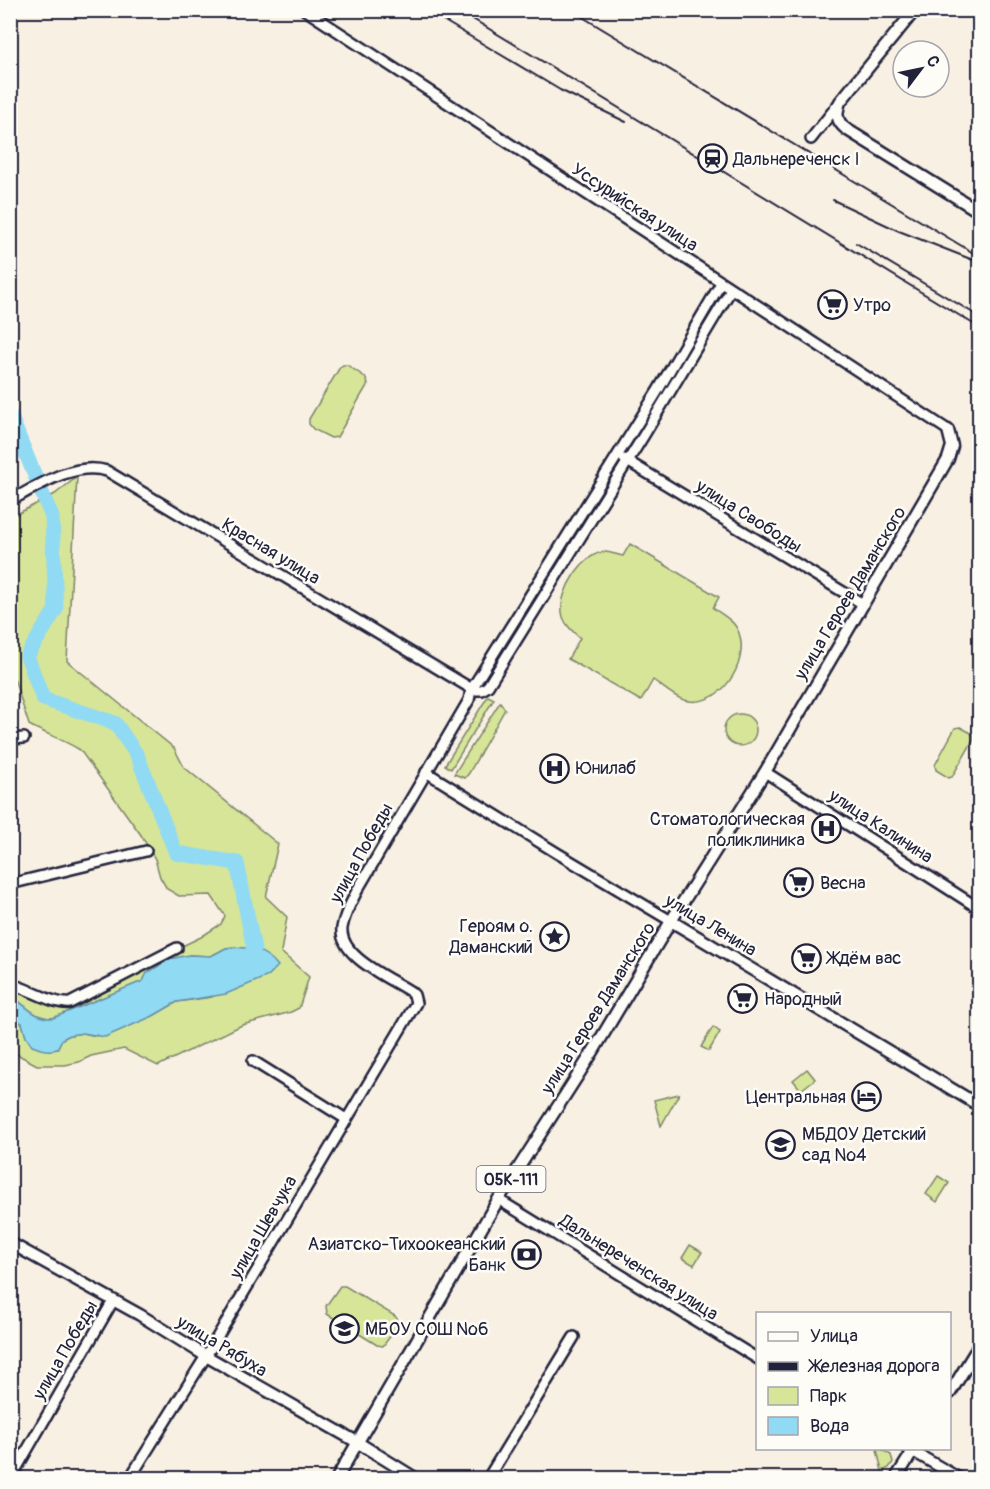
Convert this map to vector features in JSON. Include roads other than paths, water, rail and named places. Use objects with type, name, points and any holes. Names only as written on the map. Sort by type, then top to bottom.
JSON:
[{"type":"main road","points":[[915,10],[840,102],[838,120],[846,129],[980,212]]},
{"type":"main road","name":"улица Героев Даманского","points":[[337,1479],[513,1175],[594,1050],[765,772],[948,459],[952,446],[948,430]]},
{"type":"main road","name":"улица Ленина","points":[[672,921],[980,1106]]},
{"type":"main road","name":"улица Рябуха","points":[[10,1243],[140,1315],[206,1356],[357,1442],[415,1479]]},
{"type":"main road","points":[[951,1391],[980,1344]]},
{"type":"main road","points":[[896,1479],[911,1450]]},
{"type":"street","name":"Уссурийская улица","points":[[305,10],[948,430]]},
{"type":"street","points":[[811,139],[840,102]]},
{"type":"street","name":"улица Победы","points":[[411,992],[354,955],[343,939],[342,929],[346,912],[470,700],[471,690],[618,455],[721,283]]},
{"type":"street","points":[[471,690],[482,690],[488,686],[731,290]]},
{"type":"street","name":"улица Свободы","points":[[618,455],[863,604]]},
{"type":"street","name":"Красная улица","points":[[10,501],[48,482],[82,470],[106,471],[471,690]]},
{"type":"street","points":[[10,739],[24,738]]},
{"type":"street","name":"улица Ленина","points":[[426,772],[672,921]]},
{"type":"street","name":"улица Калинина","points":[[765,772],[980,909]]},
{"type":"street","points":[[10,884],[146,851]]},
{"type":"street","points":[[10,984],[24,987],[57,1002],[70,1003],[177,948]]},
{"type":"street","name":"улица Шевчука","points":[[130,1479],[410,1015],[416,1003],[411,992]]},
{"type":"street","points":[[253,1061],[346,1119]]},
{"type":"street","name":"Дальнереченская улица","points":[[504,1203],[756,1358]]},
{"type":"street","name":"улица Победы","points":[[11,1479],[113,1301]]},
{"type":"street","points":[[488,1479],[574,1337]]},
{"type":"street","points":[[914,1450],[959,1479]]},
{"type":"water","points":[[226,948],[261,952],[278,966],[268,976],[226,994],[177,1002],[153,1016],[105,1037],[83,1033],[70,1035],[62,1039],[57,1049],[54,1050],[32,1046],[26,1037],[22,1023],[11,1018],[11,996],[35,1014],[53,1018],[143,981],[147,973],[170,959],[189,955],[211,956]]},
{"type":"waterway","points":[[10,415],[52,517],[56,609],[27,656],[43,699],[115,723],[137,755],[176,853],[237,863],[254,949],[248,958],[240,961]]},
{"type":"railway","points":[[426,10],[560,90],[626,122]]},
{"type":"railway","points":[[458,10],[980,328]]},
{"type":"railway","points":[[571,10],[980,257]]},
{"type":"railway","points":[[833,200],[899,231],[973,260]]},
{"type":"railway","points":[[856,243],[980,317]]},
{"type":"place","name":"Дальнереченск I","points":[[712,159]]},
{"type":"place","name":"Утро","points":[[832,305]]},
{"type":"place","name":"Юнилаб","points":[[555,768]]},
{"type":"place","name":"Стоматологическая поликлиника","points":[[826,829]]},
{"type":"place","name":"Весна","points":[[799,883]]},
{"type":"place","name":"Героям о. Даманский","points":[[554,936]]},
{"type":"place","name":"Ждём вас","points":[[807,958]]},
{"type":"place","name":"Народный","points":[[743,999]]},
{"type":"place","name":"Центральная","points":[[867,1097]]},
{"type":"place","name":"МБДОУ Детский сад №4","points":[[781,1144]]},
{"type":"place","name":"Азиатско-Тихоокеанский Банк","points":[[527,1254]]},
{"type":"place","name":"МБОУ СОШ №6","points":[[344,1329]]}]
